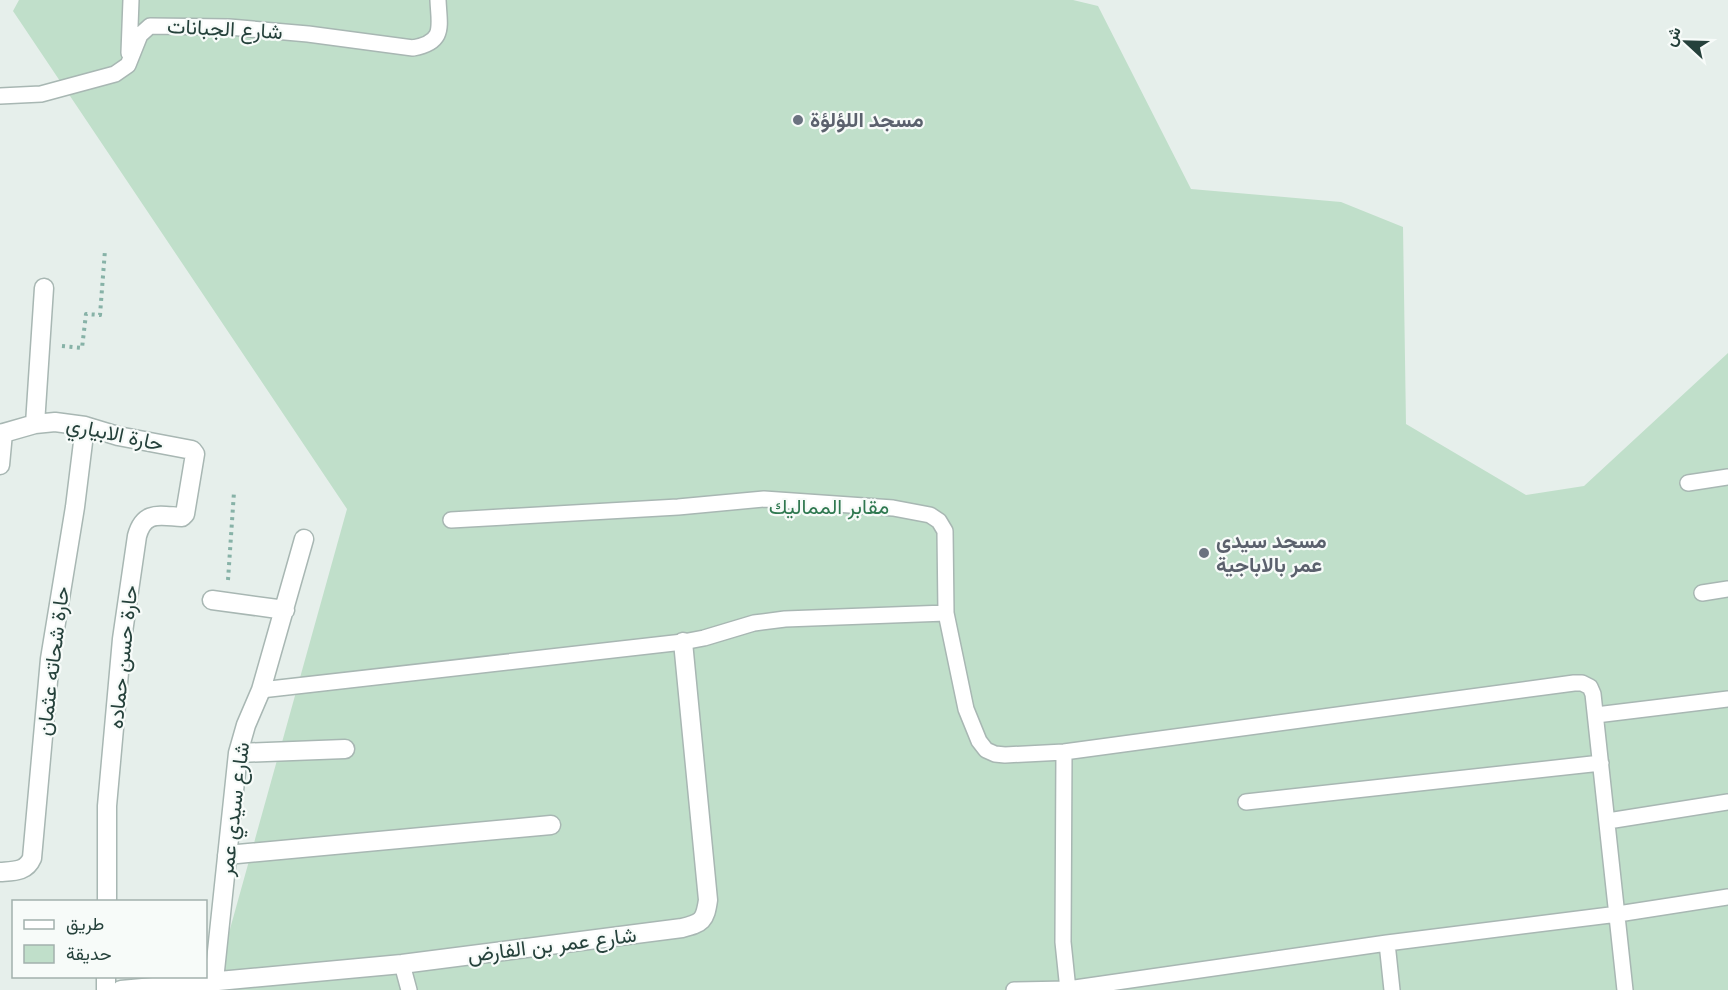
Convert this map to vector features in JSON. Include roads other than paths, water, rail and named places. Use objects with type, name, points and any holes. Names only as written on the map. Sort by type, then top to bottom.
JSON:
[{"type":"street","points":[[35,424],[44,288]]},
{"type":"street","name":"حارة الابياري","points":[[2,434],[35,424],[55,422],[86,426],[118,436],[194,451]]},
{"type":"street","name":"حارة شحاته عثمان","points":[[0,872],[19,871],[29,865],[32,858],[50,659],[86,426]]},
{"type":"street","points":[[0,465],[2,434]]},
{"type":"street","name":"حارة حسن حماده","points":[[107,900],[107,806],[122,639],[137,536],[140,526],[146,519],[156,516],[182,517],[185,514],[194,451]]},
{"type":"street","name":"شارع سيدي عمر","points":[[214,980],[238,753],[261,690],[304,539]]},
{"type":"street","points":[[219,601],[285,610]]},
{"type":"street","name":"شارع عمر بن الفارض","points":[[121,990],[176,987],[214,980],[402,964],[682,928],[698,924],[705,916],[708,900],[683,642]]},
{"type":"street","points":[[238,753],[345,748]]},
{"type":"street","points":[[227,855],[551,825]]},
{"type":"lane","points":[[0,96],[40,94],[115,74],[128,65],[131,0]]},
{"type":"lane","name":"شارع الجبانات","points":[[128,65],[140,35],[150,26],[163,25],[229,27],[413,48],[426,46],[436,37],[441,24],[438,0]]},
{"type":"lane","points":[[1688,483],[1728,477]]},
{"type":"lane","points":[[451,520],[678,507],[764,499],[893,508],[930,515],[939,521],[945,531],[946,614],[966,709],[979,741],[986,750],[995,754],[1064,752],[1582,683],[1590,687],[1596,715],[1625,990]]},
{"type":"lane","points":[[1702,592],[1728,589]]},
{"type":"lane","points":[[261,690],[683,642],[754,623],[785,619],[946,614]]},
{"type":"lane","points":[[1596,715],[1728,699]]},
{"type":"lane","points":[[1064,752],[1063,942],[1068,989]]},
{"type":"lane","points":[[1246,802],[1601,763]]},
{"type":"lane","points":[[1608,821],[1728,802]]},
{"type":"lane","points":[[1014,990],[1068,989],[1728,897]]},
{"type":"lane","points":[[1387,943],[1392,990]]},
{"type":"lane","points":[[402,964],[409,990]]},
{"type":"place","name":"مسجد اللؤلؤة","points":[[798,120]]},
{"type":"place","name":"مسجد سيدى عمر بالاباجية","points":[[1204,553]]},
{"type":"park label","name":"مقابر المماليك","points":[[829,507]]}]
